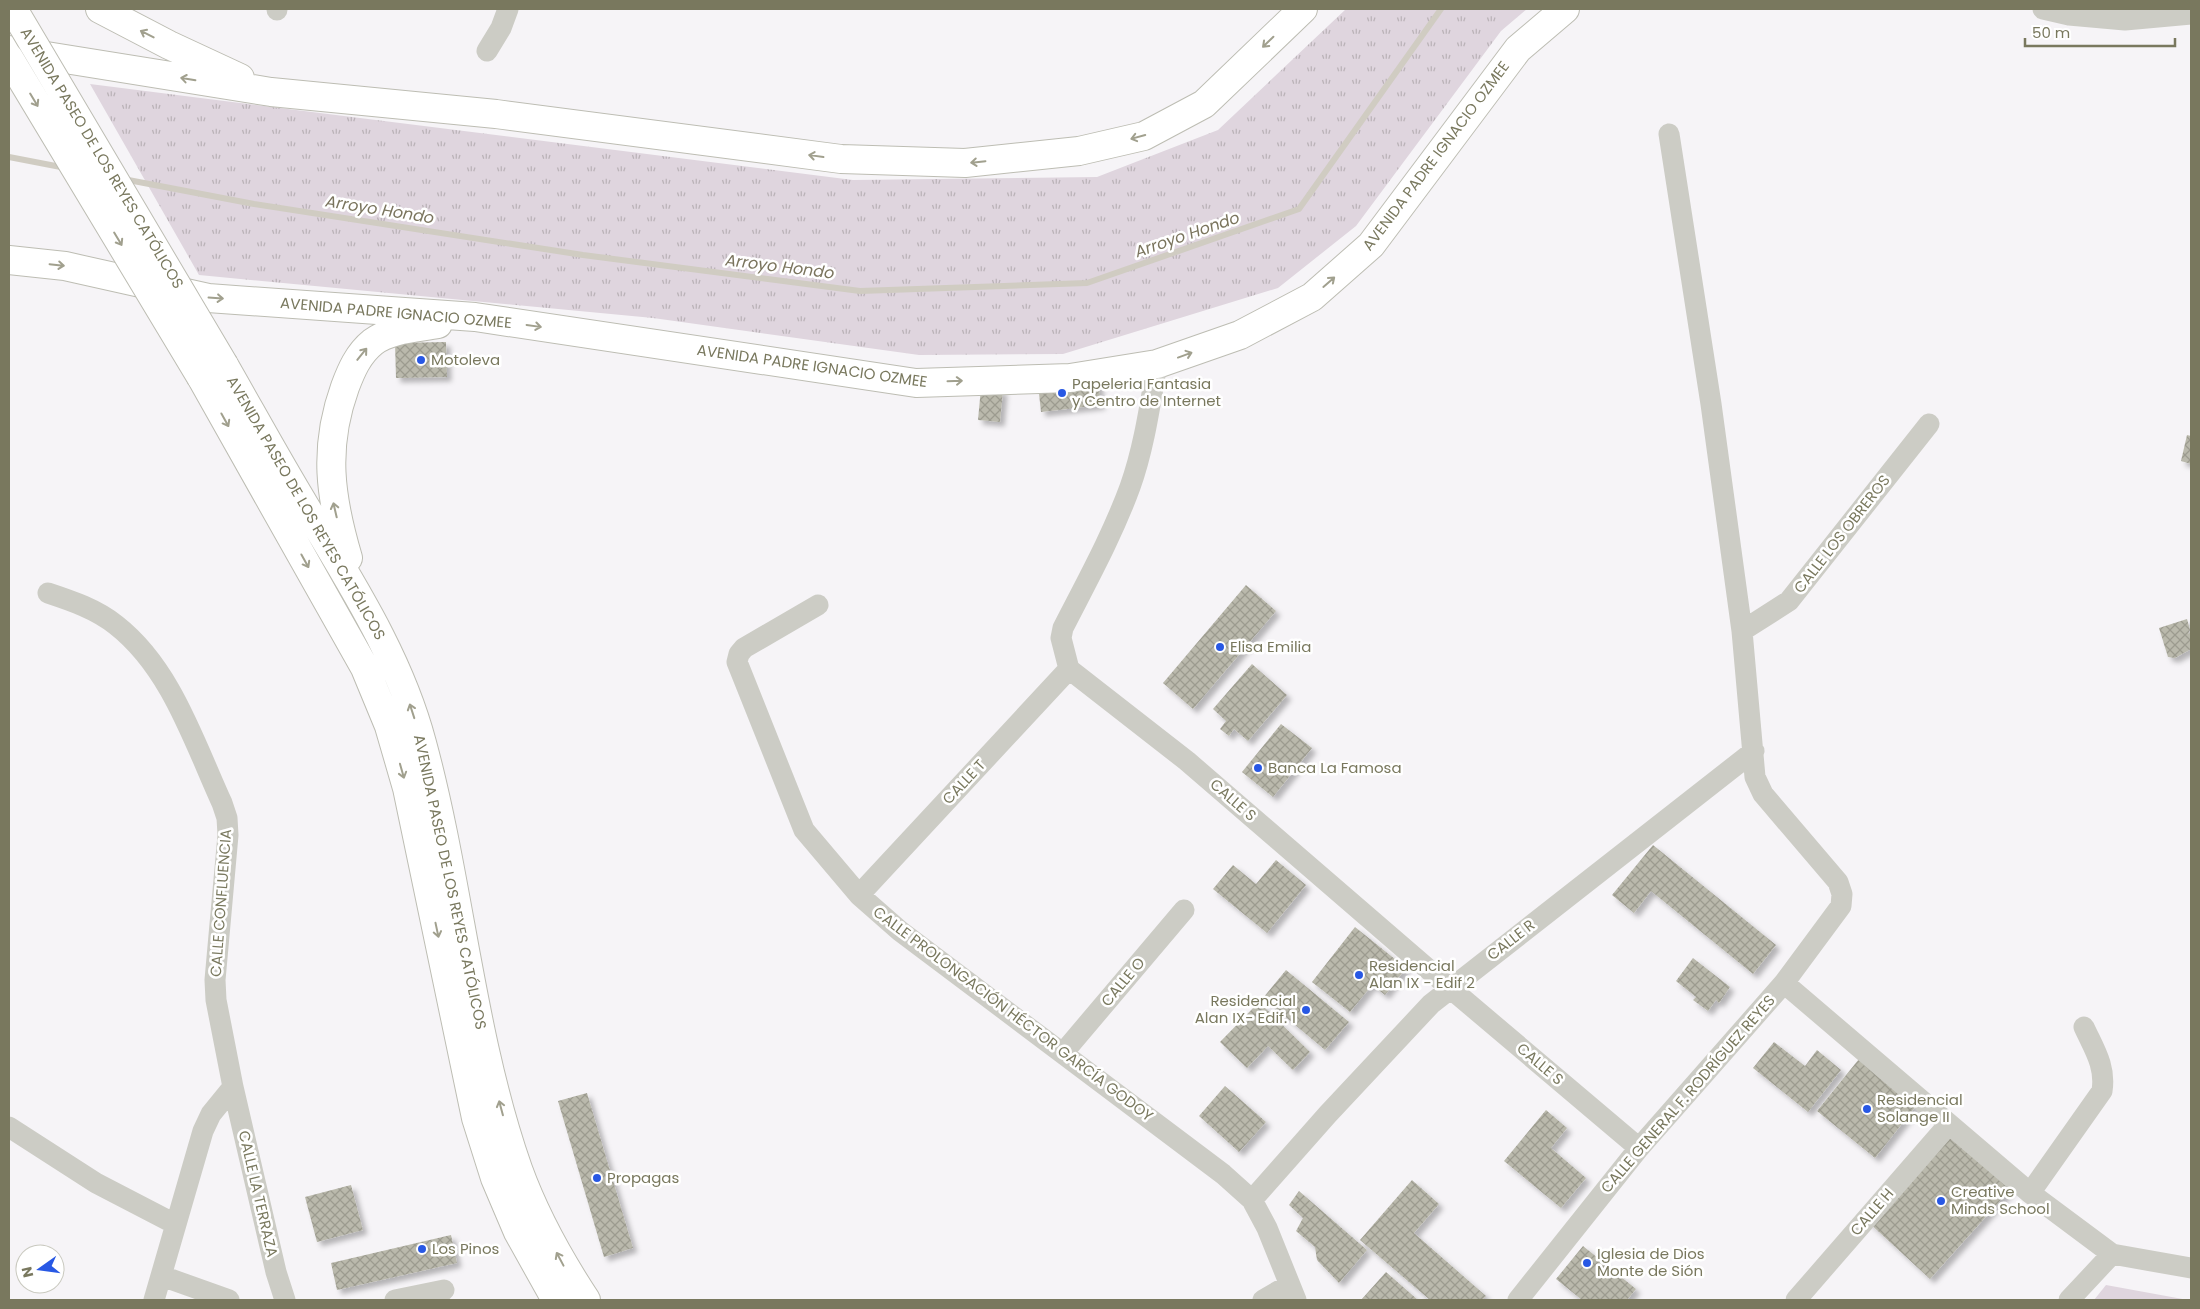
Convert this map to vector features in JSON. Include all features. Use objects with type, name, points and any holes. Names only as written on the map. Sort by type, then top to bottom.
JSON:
[{"type":"main road","name":"AVENIDA PASEO DE LOS REYES CATÓLICOS","points":[[13,9],[213,371],[365,668],[389,726],[407,788],[476,1118],[495,1178],[518,1232],[556,1300]]},
{"type":"main road","points":[[100,9],[169,45],[270,92]]},
{"type":"main road","points":[[9,50],[270,92],[496,114],[841,159],[965,163],[1079,151],[1144,136],[1204,104],[1303,9]]},
{"type":"main road","name":"AVENIDA PADRE IGNACIO OZMEE","points":[[9,260],[65,266],[208,298],[468,317],[916,383],[1070,378],[1158,364],[1240,335],[1312,297],[1372,245],[1518,49],[1564,9]]},
{"type":"main road","name":"AVENIDA PASEO DE LOS REYES CATÓLICOS","points":[[9,58],[213,371],[305,506],[357,591],[387,648],[409,700],[422,742],[492,1078],[518,1170],[540,1222],[564,1266],[586,1300]]},
{"type":"main road","points":[[357,591],[333,501],[332,467],[332,438],[337,411],[352,369],[361,354],[373,342],[389,334],[468,317]]},
{"type":"street","points":[[487,51],[501,28],[508,9]]},
{"type":"street","points":[[2043,9],[2069,16],[2125,20],[2191,14]]},
{"type":"street","points":[[1669,134],[1742,631],[1754,751]]},
{"type":"street","points":[[1069,669],[1060,638],[1063,628],[1110,538],[1131,485],[1147,422],[1158,364]]},
{"type":"street","name":"CALLE LOS OBREROS","points":[[1742,631],[1789,601],[1929,424]]},
{"type":"street","name":"CALLE CONFLUENCIA","points":[[48,592],[83,605],[116,624],[145,653],[172,694],[222,803],[227,818],[228,835],[215,980],[216,1000],[233,1087]]},
{"type":"street","name":"CALLE PROLONGACIÓN HÉCTOR GARCÍA GODOY","points":[[818,605],[744,648],[739,654],[737,662],[804,830],[859,895],[900,931],[1222,1174],[1252,1200],[1267,1228],[1292,1292]]},
{"type":"street","name":"CALLE T","points":[[859,895],[1069,669]]},
{"type":"street","name":"CALLE S","points":[[1069,669],[1187,761],[1639,1148]]},
{"type":"street","name":"CALLE GENERAL F. RODRÍGUEZ REYES","points":[[1518,1300],[1639,1148],[1784,983],[1841,906],[1842,894],[1838,882],[1763,794],[1755,777],[1754,751]]},
{"type":"street","name":"CALLE R","points":[[1252,1200],[1328,1114],[1430,1004],[1754,751]]},
{"type":"street","name":"CALLE O","points":[[1063,1054],[1184,910]]},
{"type":"street","points":[[1784,983],[2030,1193],[2112,1254],[2191,1268]]},
{"type":"street","points":[[2030,1193],[2102,1091],[2104,1077],[2101,1065],[2084,1027]]},
{"type":"street","points":[[154,1300],[206,1122],[233,1087]]},
{"type":"street","name":"CALLE LA TERRAZA","points":[[233,1087],[284,1300]]},
{"type":"street","name":"CALLE H","points":[[1796,1300],[1949,1124]]},
{"type":"street","points":[[9,1127],[96,1183],[175,1224]]},
{"type":"street","points":[[2069,1300],[2112,1254]]},
{"type":"street","points":[[162,1276],[230,1300]]},
{"type":"street","points":[[396,1300],[444,1290]]},
{"type":"street","points":[[1263,1300],[1292,1292]]},
{"type":"green space","points":[[1346,9],[1527,9],[1501,31],[1356,226],[1278,288],[1063,354],[919,355],[653,318],[199,275],[90,84],[853,180],[1097,177],[1218,130]]},
{"type":"green space","points":[[2106,1285],[2188,1300],[2094,1300]]},
{"type":"building","name":"Motoleva","points":[[446,342],[447,377],[396,378],[395,343]]},
{"type":"building","points":[[1098,378],[1101,405],[1041,412],[1038,384]]},
{"type":"building","points":[[981,388],[1003,390],[1000,422],[978,420]]},
{"type":"building","points":[[2187,435],[2191,436],[2191,464],[2181,461]]},
{"type":"building","name":"Elisa Emilia","points":[[1246,585],[1276,611],[1193,709],[1163,683]]},
{"type":"building","points":[[2187,619],[2190,630],[2188,634],[2191,632],[2191,649],[2175,658],[2168,657],[2159,628]]},
{"type":"building","points":[[1252,664],[1287,695],[1248,741],[1234,729],[1229,736],[1220,729],[1226,721],[1213,709]]},
{"type":"building","points":[[1281,724],[1312,748],[1273,797],[1242,772]]},
{"type":"building","points":[[1653,845],[1776,945],[1753,974],[1651,891],[1634,913],[1612,895]]},
{"type":"building","points":[[1276,860],[1306,885],[1267,933],[1213,889],[1233,865],[1256,884]]},
{"type":"building","name":"Residencial Alan IX - Edif 2","points":[[1355,927],[1406,968],[1385,995],[1372,985],[1350,1012],[1312,982]]},
{"type":"building","points":[[1693,958],[1730,987],[1719,1003],[1716,1000],[1708,1011],[1693,1000],[1696,997],[1676,981]]},
{"type":"building","name":"Residencial Alan IX- Edif. 1","points":[[1286,970],[1349,1022],[1325,1050],[1263,998]]},
{"type":"building","points":[[1259,1002],[1310,1052],[1293,1070],[1268,1046],[1247,1068],[1220,1042]]},
{"type":"building","points":[[1774,1042],[1805,1066],[1817,1050],[1841,1070],[1808,1112],[1753,1068]]},
{"type":"building","name":"Residencial Solange II","points":[[1859,1059],[1916,1106],[1875,1158],[1817,1111]]},
{"type":"building","points":[[1225,1086],[1266,1122],[1239,1152],[1199,1116]]},
{"type":"building","points":[[587,1093],[633,1248],[604,1257],[558,1101]]},
{"type":"building","points":[[1546,1110],[1567,1128],[1551,1148],[1586,1178],[1561,1208],[1504,1161]]},
{"type":"building","name":"Creative Minds School","points":[[1949,1124],[2017,1182],[1930,1279],[1866,1220]]},
{"type":"building","points":[[1412,1180],[1439,1204],[1414,1233],[1486,1296],[1482,1300],[1430,1300],[1360,1240]]},
{"type":"building","points":[[351,1185],[363,1230],[317,1242],[305,1197]]},
{"type":"building","points":[[1299,1191],[1367,1250],[1339,1283],[1317,1260],[1315,1247],[1296,1231],[1303,1218],[1289,1205]]},
{"type":"building","name":"Los Pinos","points":[[451,1235],[457,1263],[337,1290],[331,1263]]},
{"type":"building","name":"Iglesia de Dios Monte de Sión","points":[[1583,1246],[1636,1289],[1627,1300],[1582,1300],[1556,1279]]},
{"type":"building","points":[[1386,1272],[1418,1300],[1361,1300]]},
{"type":"waterway","name":"Arroyo Hondo","points":[[123,179],[254,204],[583,255],[860,291],[1087,283],[1299,209],[1441,9]]},
{"type":"waterway","name":"Arroyo Hondo","points":[[9,157],[66,168]]},
{"type":"place","name":"Motoleva","points":[[421,360]]},
{"type":"place","name":"Papeleria Fantasia y Centro de Internet","points":[[1062,393]]},
{"type":"place","name":"Elisa Emilia","points":[[1220,647]]},
{"type":"place","name":"Banca La Famosa","points":[[1258,768]]},
{"type":"place","name":"Residencial Alan IX - Edif 2","points":[[1359,975]]},
{"type":"place","name":"Residencial Alan IX- Edif. 1","points":[[1306,1010]]},
{"type":"place","name":"Residencial Solange II","points":[[1867,1109]]},
{"type":"place","name":"Propagas","points":[[597,1178]]},
{"type":"place","name":"Creative Minds School","points":[[1941,1201]]},
{"type":"place","name":"Los Pinos","points":[[422,1249]]},
{"type":"place","name":"Iglesia de Dios Monte de Sión","points":[[1587,1263]]}]
